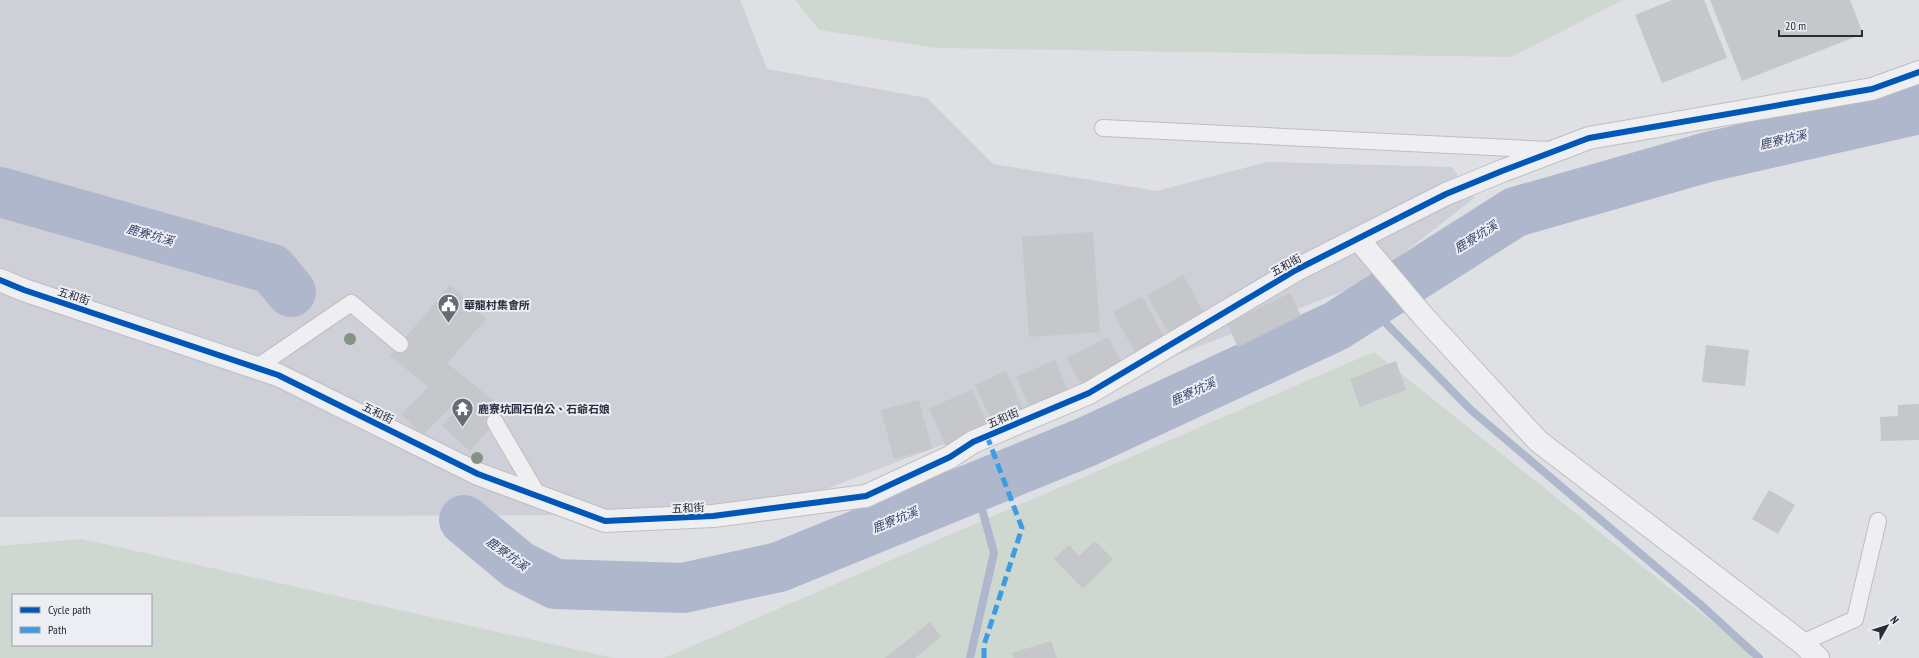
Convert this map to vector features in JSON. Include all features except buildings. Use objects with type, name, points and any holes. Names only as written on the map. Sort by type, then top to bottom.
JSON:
[{"type":"street","name":"五和街","points":[[0,280],[24,290],[278,375],[478,474],[605,521],[714,516],[866,496],[950,457],[973,442],[1089,393],[1296,270],[1359,240],[1446,194],[1555,150],[1589,138],[1611,133],[1872,89],[1919,72]]},
{"type":"street","points":[[1359,240],[1423,316],[1538,441],[1802,643],[1818,658]]},
{"type":"lane","points":[[1103,128],[1555,150]]},
{"type":"lane","points":[[256,368],[351,303],[400,344]]},
{"type":"lane","points":[[495,422],[539,497]]},
{"type":"lane","points":[[1802,643],[1855,619],[1878,521]]},
{"type":"shaded area","points":[[0,0],[740,0],[767,69],[927,98],[993,164],[1157,191],[1267,162],[1452,167],[1474,198],[1365,283],[800,499],[608,515],[0,517]]},
{"type":"shaded area","points":[[795,0],[1623,0],[1511,57],[938,48],[819,30]]},
{"type":"shaded area","points":[[1374,352],[1757,658],[664,658]]},
{"type":"shaded area","points":[[82,539],[614,658],[0,658],[0,546]]},
{"type":"waterway","name":"鹿寮坑溪","points":[[464,520],[518,565],[555,584],[683,588],[779,567],[1086,442],[1336,326],[1515,212],[1708,157],[1919,109]]},
{"type":"waterway","name":"鹿寮坑溪","points":[[0,192],[272,269],[291,292]]},
{"type":"waterway","points":[[1368,305],[1471,410],[1701,605],[1759,658]]},
{"type":"waterway","points":[[970,658],[994,553],[976,487]]},
{"type":"marked path","points":[[984,658],[984,645],[1022,528],[987,436]]},
{"type":"cycle path","points":[[0,280],[24,290],[278,375],[478,474],[605,521],[713,516],[866,496],[950,457],[973,442],[1089,393],[1296,270],[1446,194],[1589,138],[1872,89],[1919,72]]},
{"type":"place","name":"華龍村集會所","points":[[448,324]]},
{"type":"place","name":"鹿寮坑圓石伯公、石爺石娘","points":[[463,428]]}]
